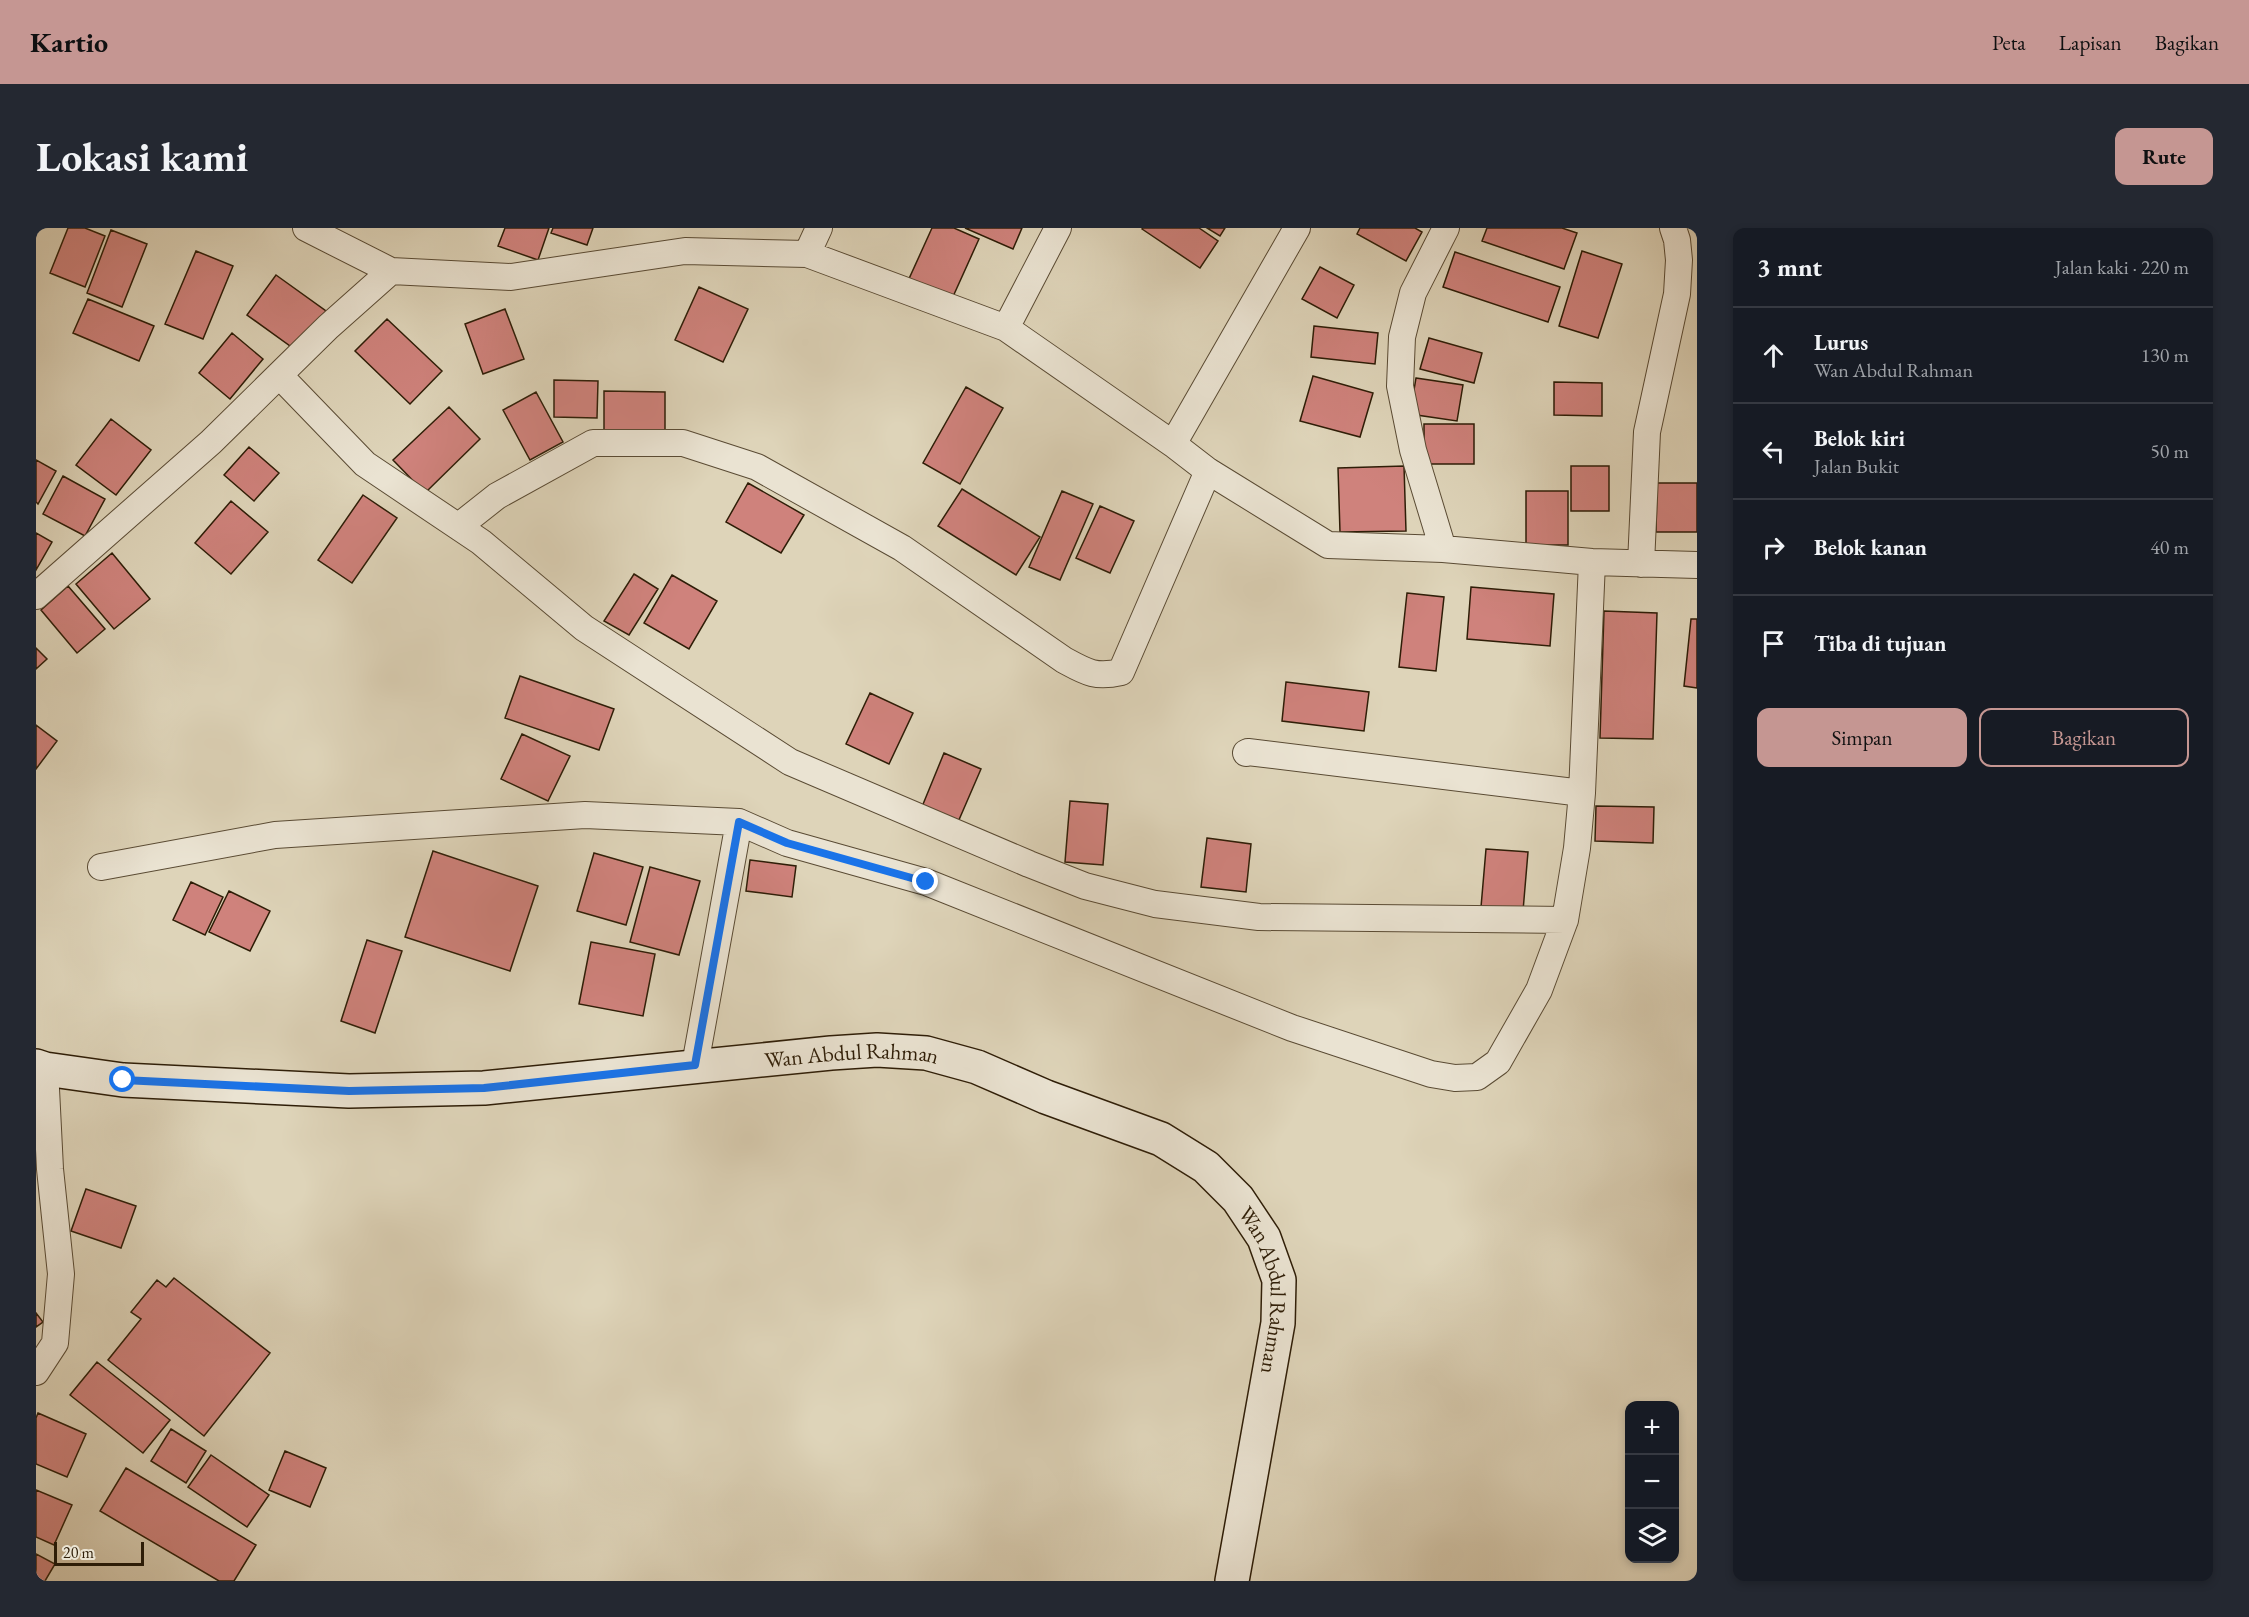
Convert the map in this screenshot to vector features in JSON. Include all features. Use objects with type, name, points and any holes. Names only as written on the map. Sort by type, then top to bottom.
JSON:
[{"type":"street","points":[[306,228],[391,271],[511,277],[685,251],[807,254],[1006,328],[1173,444],[1208,471],[1328,545],[1443,549],[1592,562],[1697,565]]},
{"type":"street","points":[[807,254],[819,228]]},
{"type":"street","points":[[1006,328],[1058,228]]},
{"type":"street","points":[[1173,444],[1297,228]]},
{"type":"street","points":[[1443,549],[1413,450],[1400,386],[1401,338],[1413,293],[1446,228]]},
{"type":"street","points":[[1641,564],[1647,432],[1677,294],[1679,260],[1673,228]]},
{"type":"street","points":[[36,596],[211,442],[391,271]]},
{"type":"street","points":[[279,375],[365,464],[482,542],[584,627],[790,762],[1085,886],[1155,904],[1259,917],[1564,920]]},
{"type":"street","points":[[459,526],[497,496],[593,443],[683,443],[757,467],[902,548],[1064,660],[1090,674],[1107,675],[1121,672],[1208,471]]},
{"type":"street","points":[[101,867],[275,836],[585,815],[739,822],[787,843],[926,882],[1292,1028],[1431,1074],[1455,1078],[1477,1077],[1498,1062],[1539,990],[1564,920],[1582,793],[1592,562]]},
{"type":"street","points":[[1246,753],[1582,793]]},
{"type":"street","points":[[695,1065],[739,822]]},
{"type":"street","name":"Wan Abdul Rahman","points":[[40,1068],[123,1080],[349,1091],[484,1088],[695,1065],[877,1050],[926,1053],[977,1067],[1046,1097],[1161,1140],[1206,1167],[1238,1199],[1264,1238],[1279,1280],[1278,1323],[1232,1581]]},
{"type":"street","points":[[36,1372],[55,1344],[61,1274],[40,1068]]},
{"type":"building","points":[[68,228],[85,228],[105,236],[85,287],[50,273]]},
{"type":"building","points":[[505,228],[549,228],[538,260],[498,246]]},
{"type":"building","points":[[553,228],[593,228],[587,245],[551,233]]},
{"type":"building","points":[[932,228],[954,228],[979,239],[951,301],[908,281]]},
{"type":"building","points":[[965,228],[1022,228],[1013,249]]},
{"type":"building","points":[[1143,228],[1199,228],[1218,241],[1200,268]]},
{"type":"building","points":[[1207,228],[1225,228],[1220,236]]},
{"type":"building","points":[[1360,228],[1415,228],[1422,232],[1406,261],[1357,234]]},
{"type":"building","points":[[1487,228],[1562,228],[1577,233],[1564,269],[1482,241]]},
{"type":"building","points":[[111,230],[147,244],[122,307],[87,293]]},
{"type":"building","points":[[196,251],[233,266],[203,339],[165,324]]},
{"type":"building","points":[[1582,251],[1622,264],[1598,338],[1559,326]]},
{"type":"building","points":[[1455,252],[1560,287],[1548,322],[1443,287]]},
{"type":"building","points":[[1320,267],[1354,285],[1337,318],[1302,299]]},
{"type":"building","points":[[276,275],[326,311],[297,351],[247,315]]},
{"type":"building","points":[[699,287],[748,309],[723,362],[675,340]]},
{"type":"building","points":[[88,299],[154,326],[139,361],[73,333]]},
{"type":"building","points":[[505,309],[524,359],[483,374],[465,324]]},
{"type":"building","points":[[387,319],[442,371],[410,404],[355,351]]},
{"type":"building","points":[[1314,326],[1378,333],[1375,364],[1311,357]]},
{"type":"building","points":[[232,333],[263,359],[230,399],[199,373]]},
{"type":"building","points":[[1429,338],[1482,353],[1474,383],[1420,369]]},
{"type":"building","points":[[1313,376],[1373,393],[1360,437],[1300,421]]},
{"type":"building","points":[[1416,378],[1463,385],[1457,421],[1410,414]]},
{"type":"building","points":[[554,380],[598,381],[597,418],[554,417]]},
{"type":"building","points":[[1554,382],[1602,383],[1602,416],[1554,415]]},
{"type":"building","points":[[966,387],[1003,408],[960,484],[923,463]]},
{"type":"building","points":[[604,391],[665,392],[665,434],[604,433]]},
{"type":"building","points":[[536,392],[563,442],[530,460],[503,410]]},
{"type":"building","points":[[449,407],[480,439],[425,493],[393,460]]},
{"type":"building","points":[[111,419],[151,450],[116,495],[76,465]]},
{"type":"building","points":[[1424,424],[1474,424],[1474,464],[1424,464]]},
{"type":"building","points":[[249,447],[279,473],[254,501],[224,475]]},
{"type":"building","points":[[36,460],[56,471],[38,504],[36,502]]},
{"type":"building","points":[[1404,466],[1406,531],[1340,532],[1338,468]]},
{"type":"building","points":[[1571,466],[1609,466],[1609,511],[1571,511]]},
{"type":"building","points":[[63,476],[105,499],[85,536],[43,514]]},
{"type":"building","points":[[748,483],[804,515],[781,553],[726,522]]},
{"type":"building","points":[[1657,483],[1697,483],[1697,532],[1656,532]]},
{"type":"building","points":[[962,489],[1040,537],[1016,575],[938,526]]},
{"type":"building","points":[[1062,491],[1093,504],[1060,580],[1029,567]]},
{"type":"building","points":[[1526,491],[1568,491],[1568,545],[1526,545]]},
{"type":"building","points":[[363,495],[397,518],[352,583],[318,560]]},
{"type":"building","points":[[231,501],[268,532],[231,574],[195,543]]},
{"type":"building","points":[[1100,506],[1134,521],[1110,573],[1076,558]]},
{"type":"building","points":[[36,533],[52,542],[36,570]]},
{"type":"building","points":[[112,553],[150,599],[114,629],[76,584]]},
{"type":"building","points":[[634,574],[658,589],[629,635],[604,621]]},
{"type":"building","points":[[672,575],[717,601],[689,649],[644,623]]},
{"type":"building","points":[[68,586],[105,629],[77,653],[41,610]]},
{"type":"building","points":[[1471,587],[1554,594],[1550,646],[1467,639]]},
{"type":"building","points":[[1407,593],[1444,597],[1436,671],[1399,667]]},
{"type":"building","points":[[1604,611],[1657,613],[1653,739],[1600,738]]},
{"type":"building","points":[[1691,619],[1697,619],[1697,688],[1684,686]]},
{"type":"building","points":[[36,648],[47,659],[36,669]]},
{"type":"building","points":[[520,676],[614,709],[599,750],[505,718]]},
{"type":"building","points":[[1286,682],[1369,692],[1364,731],[1282,721]]},
{"type":"building","points":[[870,693],[913,713],[889,764],[846,744]]},
{"type":"building","points":[[36,725],[57,741],[36,769]]},
{"type":"building","points":[[522,734],[570,756],[548,801],[501,779]]},
{"type":"building","points":[[944,753],[981,769],[955,829],[919,814]]},
{"type":"building","points":[[1070,801],[1108,804],[1103,865],[1065,862]]},
{"type":"building","points":[[1596,806],[1654,807],[1653,843],[1595,841]]},
{"type":"building","points":[[1207,838],[1251,844],[1246,892],[1201,887]]},
{"type":"building","points":[[1486,849],[1528,852],[1523,911],[1481,907]]},
{"type":"building","points":[[433,851],[538,886],[510,971],[405,937]]},
{"type":"building","points":[[594,853],[643,867],[626,925],[577,911]]},
{"type":"building","points":[[750,860],[796,866],[792,897],[746,891]]},
{"type":"building","points":[[650,867],[700,881],[679,955],[630,942]]},
{"type":"building","points":[[191,882],[223,897],[205,935],[173,920]]},
{"type":"building","points":[[229,891],[270,911],[250,951],[209,932]]},
{"type":"building","points":[[367,940],[402,951],[375,1033],[341,1021]]},
{"type":"building","points":[[591,942],[655,954],[643,1016],[579,1004]]},
{"type":"building","points":[[86,1189],[136,1206],[121,1248],[71,1231]]},
{"type":"building","points":[[174,1278],[270,1353],[204,1436],[108,1360],[141,1319],[131,1312],[157,1280],[166,1287]]},
{"type":"building","points":[[36,1313],[43,1322],[36,1327]]},
{"type":"building","points":[[97,1362],[170,1420],[143,1453],[70,1395]]},
{"type":"building","points":[[38,1413],[86,1434],[67,1477],[36,1464],[36,1418]]},
{"type":"building","points":[[171,1429],[206,1451],[186,1483],[151,1461]]},
{"type":"building","points":[[285,1451],[326,1468],[310,1507],[269,1490]]},
{"type":"building","points":[[211,1455],[269,1495],[247,1527],[188,1487]]},
{"type":"building","points":[[126,1468],[256,1545],[234,1581],[219,1581],[100,1511]]},
{"type":"building","points":[[36,1490],[72,1505],[54,1545],[36,1537]]},
{"type":"building","points":[[36,1554],[55,1564],[45,1581],[36,1581]]},
{"type":"route","points":[[123,1080],[349,1091],[484,1088],[695,1065],[739,822],[787,843],[926,882]]}]
